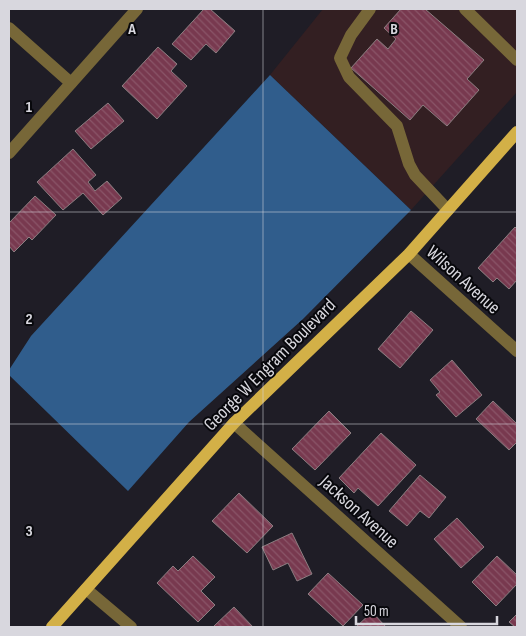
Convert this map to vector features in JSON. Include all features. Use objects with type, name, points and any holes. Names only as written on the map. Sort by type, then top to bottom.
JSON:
[{"type":"main road","name":"George W Engram Boulevard","points":[[52,627],[234,423],[408,254],[517,132]]},
{"type":"street","points":[[9,153],[137,9]]},
{"type":"street","points":[[370,9],[351,35],[340,58],[349,77],[397,126],[409,164],[415,176],[448,210]]},
{"type":"street","points":[[465,9],[517,60]]},
{"type":"street","points":[[9,28],[71,83]]},
{"type":"street","name":"Wilson Avenue","points":[[408,254],[517,352]]},
{"type":"street","name":"Jackson Avenue","points":[[234,423],[461,627]]},
{"type":"street","points":[[86,589],[131,627]]},
{"type":"shaded area","points":[[323,9],[517,9],[517,92],[411,210],[270,75]]},
{"type":"water","points":[[270,75],[411,210],[303,319],[189,422],[128,491],[9,375],[9,370],[31,336]]},
{"type":"building","points":[[204,9],[210,9],[235,31],[216,53],[206,44],[191,60],[172,44]]},
{"type":"building","points":[[401,9],[425,9],[484,60],[467,79],[479,90],[447,126],[423,105],[410,120],[351,68],[377,39],[388,49],[396,39],[384,28]]},
{"type":"building","points":[[158,47],[177,64],[171,71],[187,86],[157,119],[122,86]]},
{"type":"building","points":[[108,103],[124,121],[91,149],[75,131]]},
{"type":"building","points":[[73,149],[96,175],[88,182],[95,191],[107,181],[122,198],[103,215],[83,193],[63,210],[37,182]]},
{"type":"building","points":[[35,196],[56,215],[32,240],[29,237],[14,252],[9,246],[9,223]]},
{"type":"building","points":[[515,227],[517,229],[517,280],[509,289],[497,278],[493,282],[478,268]]},
{"type":"building","points":[[411,311],[433,330],[400,368],[378,349]]},
{"type":"building","points":[[452,360],[482,395],[456,417],[436,395],[440,392],[430,380]]},
{"type":"building","points":[[493,401],[517,424],[517,442],[509,450],[476,419]]},
{"type":"building","points":[[329,411],[351,433],[315,470],[292,449]]},
{"type":"building","points":[[381,433],[416,465],[378,506],[358,488],[354,493],[339,478]]},
{"type":"building","points":[[420,475],[446,497],[429,518],[420,511],[407,526],[389,511]]},
{"type":"building","points":[[239,493],[273,526],[247,553],[212,521]]},
{"type":"building","points":[[457,518],[484,547],[461,568],[434,539]]},
{"type":"building","points":[[292,533],[312,574],[297,581],[288,563],[273,570],[262,547]]},
{"type":"building","points":[[193,556],[215,577],[201,591],[215,605],[198,622],[157,583],[173,566],[178,571]]},
{"type":"building","points":[[497,556],[517,575],[517,584],[496,606],[472,582]]},
{"type":"building","points":[[328,573],[363,605],[343,626],[308,594]]},
{"type":"building","points":[[234,607],[253,627],[214,626]]},
{"type":"building","points":[[372,612],[386,627],[356,627]]},
{"type":"building","points":[[517,614],[517,627],[515,627],[509,622]]}]
